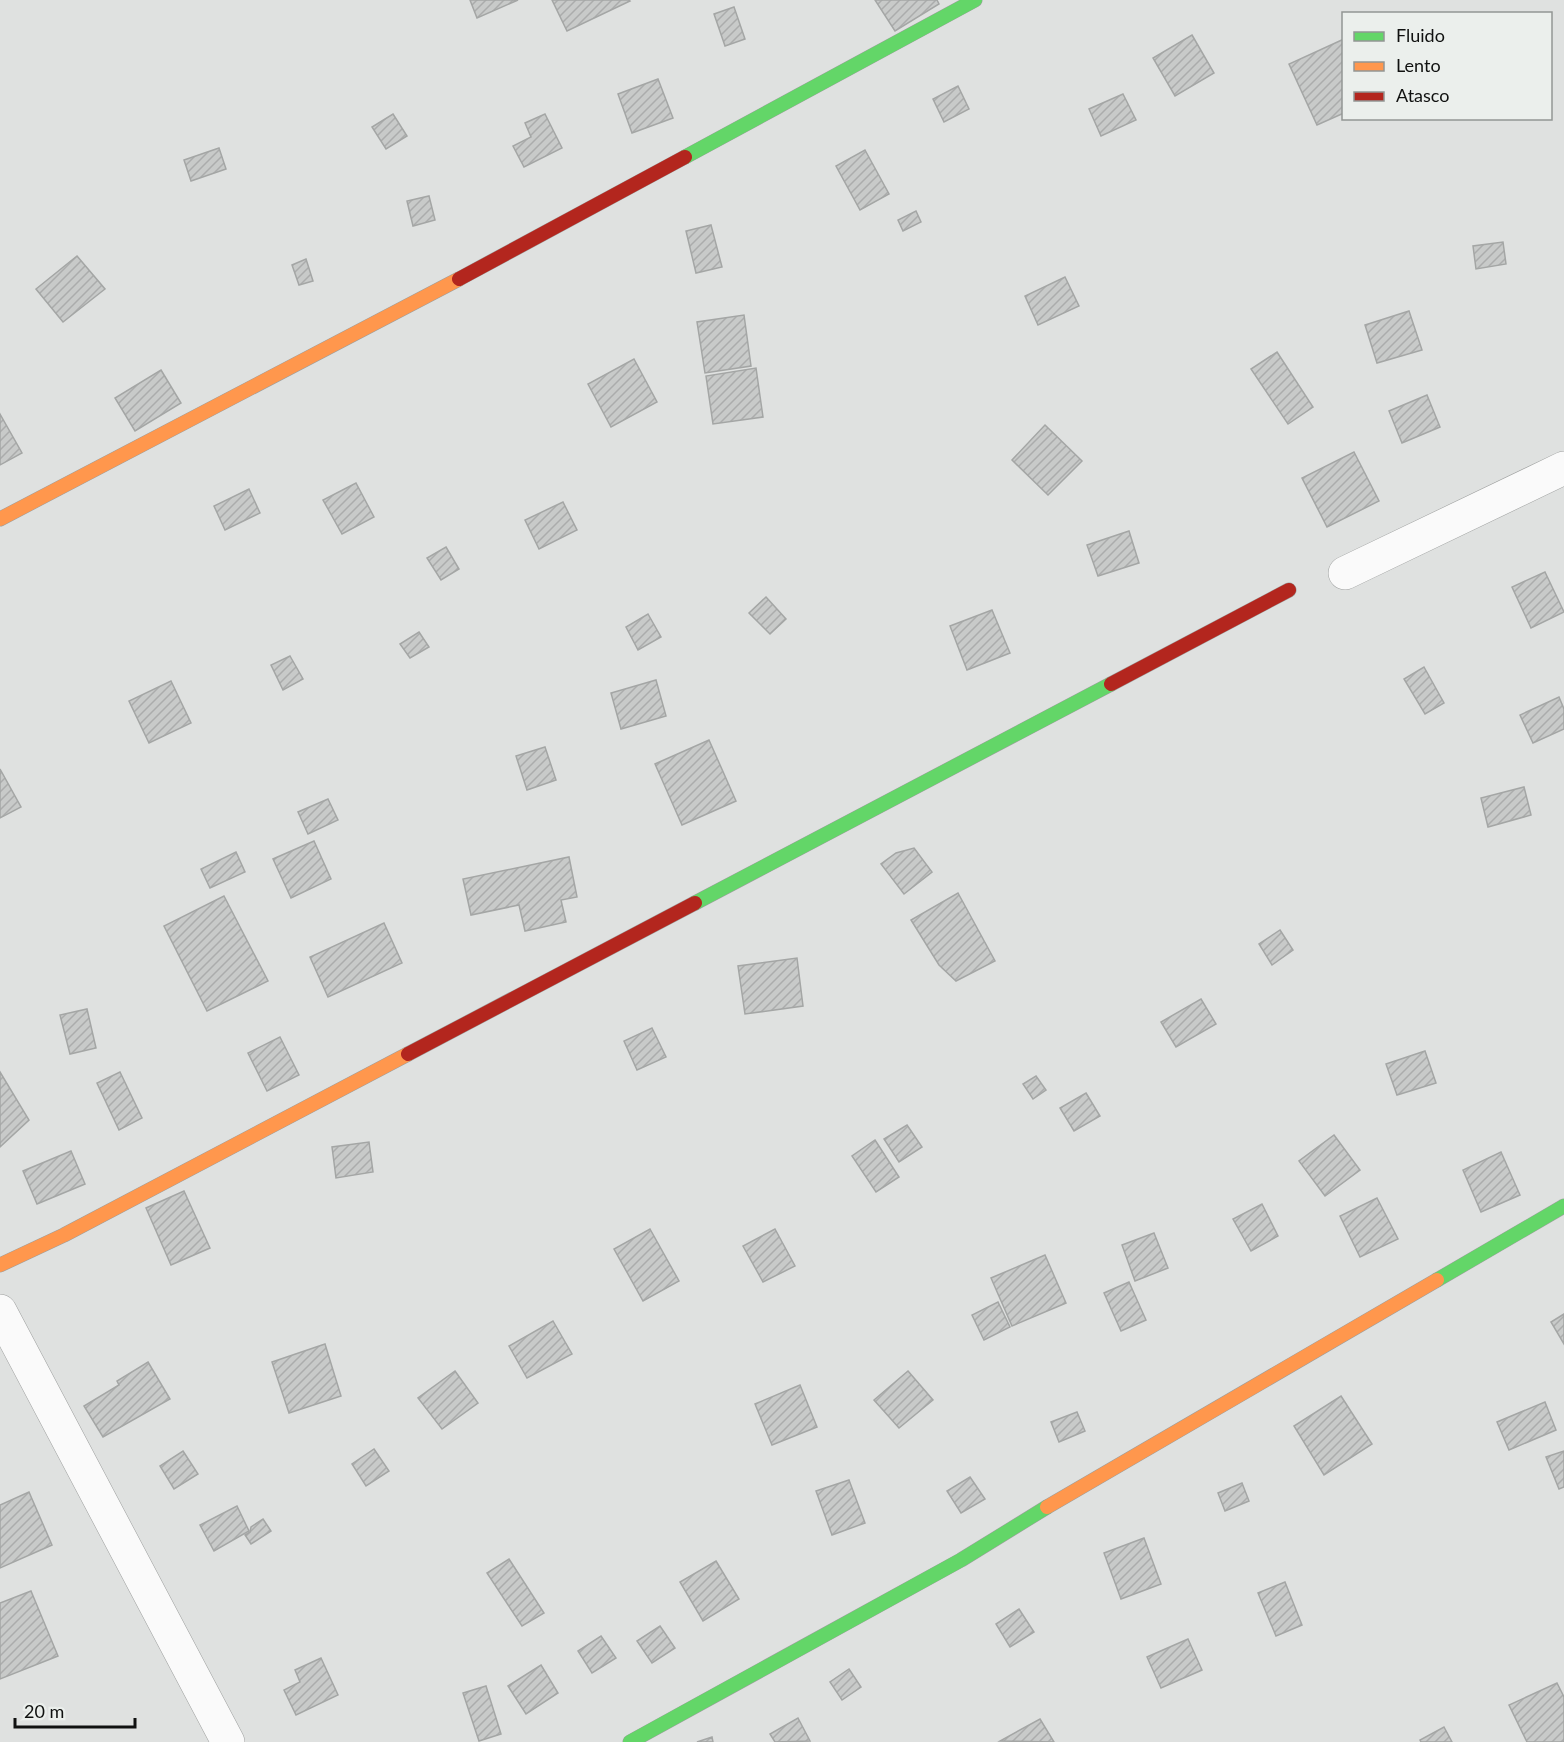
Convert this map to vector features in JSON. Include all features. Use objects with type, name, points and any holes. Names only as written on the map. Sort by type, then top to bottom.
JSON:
[{"type":"street","points":[[0,519],[373,325],[975,0]]},
{"type":"street","points":[[1345,573],[1564,468]]},
{"type":"street","points":[[0,1264],[75,1229],[1289,590]]},
{"type":"street","points":[[630,1742],[961,1560],[1564,1206]]},
{"type":"street","points":[[0,1311],[228,1742]]},
{"type":"building","points":[[470,0],[518,0],[477,18]]},
{"type":"building","points":[[552,0],[629,0],[630,1],[567,31]]},
{"type":"building","points":[[875,0],[937,0],[939,4],[895,31]]},
{"type":"building","points":[[734,7],[745,39],[725,46],[714,14]]},
{"type":"building","points":[[1192,35],[1214,73],[1175,96],[1153,58]]},
{"type":"building","points":[[1342,40],[1342,114],[1317,125],[1289,64]]},
{"type":"building","points":[[658,79],[673,118],[632,133],[618,94]]},
{"type":"building","points":[[958,86],[969,109],[944,122],[933,99]]},
{"type":"building","points":[[1123,94],[1136,120],[1101,136],[1089,109]]},
{"type":"building","points":[[393,114],[407,136],[386,149],[372,127]]},
{"type":"building","points":[[545,114],[562,148],[524,167],[513,146],[531,137],[525,123]]},
{"type":"building","points":[[219,148],[226,169],[191,181],[184,160]]},
{"type":"building","points":[[865,150],[889,194],[860,210],[836,166]]},
{"type":"building","points":[[429,196],[435,220],[413,226],[407,201]]},
{"type":"building","points":[[916,211],[921,222],[903,231],[898,220]]},
{"type":"building","points":[[711,225],[722,267],[696,273],[686,231]]},
{"type":"building","points":[[1503,242],[1506,264],[1476,269],[1473,246]]},
{"type":"building","points":[[77,256],[105,289],[63,322],[36,289]]},
{"type":"building","points":[[306,259],[313,281],[299,285],[292,265]]},
{"type":"building","points":[[1065,277],[1079,306],[1038,325],[1025,296]]},
{"type":"building","points":[[1409,311],[1422,350],[1377,363],[1365,325]]},
{"type":"building","points":[[744,315],[751,366],[705,373],[697,322]]},
{"type":"building","points":[[1277,352],[1313,407],[1288,424],[1251,369]]},
{"type":"building","points":[[634,359],[657,402],[611,427],[588,384]]},
{"type":"building","points":[[756,368],[763,417],[713,424],[706,376]]},
{"type":"building","points":[[161,370],[181,403],[135,431],[115,398]]},
{"type":"building","points":[[1427,395],[1440,427],[1402,443],[1389,411]]},
{"type":"building","points":[[0,414],[22,453],[0,465]]},
{"type":"building","points":[[1045,425],[1082,461],[1048,495],[1012,460]]},
{"type":"building","points":[[1354,452],[1379,501],[1327,527],[1302,478]]},
{"type":"building","points":[[356,483],[374,517],[342,534],[323,500]]},
{"type":"building","points":[[249,489],[260,513],[225,530],[214,506]]},
{"type":"building","points":[[563,502],[577,530],[539,549],[525,520]]},
{"type":"building","points":[[1129,531],[1139,563],[1098,576],[1087,545]]},
{"type":"building","points":[[446,547],[459,569],[441,580],[427,558]]},
{"type":"building","points":[[1545,572],[1564,612],[1531,628],[1512,587]]},
{"type":"building","points":[[766,597],[786,619],[770,634],[749,613]]},
{"type":"building","points":[[992,610],[1010,653],[967,670],[950,626]]},
{"type":"building","points":[[648,614],[661,637],[638,650],[626,627]]},
{"type":"building","points":[[419,632],[429,647],[410,658],[400,644]]},
{"type":"building","points":[[290,656],[303,679],[283,690],[271,665]]},
{"type":"building","points":[[1424,667],[1444,703],[1425,714],[1404,679]]},
{"type":"building","points":[[656,680],[666,716],[621,729],[611,693]]},
{"type":"building","points":[[171,681],[191,723],[149,743],[129,701]]},
{"type":"building","points":[[1559,697],[1564,709],[1564,729],[1533,743],[1520,715]]},
{"type":"building","points":[[709,740],[736,801],[682,825],[655,764]]},
{"type":"building","points":[[545,747],[556,780],[527,790],[516,756]]},
{"type":"building","points":[[0,769],[21,807],[0,818]]},
{"type":"building","points":[[1524,787],[1531,815],[1488,827],[1481,798]]},
{"type":"building","points":[[328,799],[338,820],[308,834],[298,812]]},
{"type":"building","points":[[314,841],[331,879],[291,898],[273,859]]},
{"type":"building","points":[[914,848],[932,872],[904,894],[881,864],[896,853]]},
{"type":"building","points":[[236,852],[245,872],[210,888],[201,869]]},
{"type":"building","points":[[569,857],[577,897],[561,900],[566,922],[525,931],[519,905],[471,915],[463,879]]},
{"type":"building","points":[[958,893],[995,961],[956,981],[939,965],[911,920]]},
{"type":"building","points":[[224,896],[268,981],[207,1011],[164,926]]},
{"type":"building","points":[[384,923],[402,963],[328,997],[310,957]]},
{"type":"building","points":[[1280,930],[1293,950],[1272,965],[1259,944]]},
{"type":"building","points":[[797,958],[803,1006],[745,1014],[738,966]]},
{"type":"building","points":[[1201,999],[1216,1024],[1176,1047],[1161,1022]]},
{"type":"building","points":[[87,1009],[96,1048],[70,1054],[60,1015]]},
{"type":"building","points":[[652,1028],[666,1057],[637,1070],[624,1041]]},
{"type":"building","points":[[280,1037],[299,1075],[267,1091],[248,1053]]},
{"type":"building","points":[[1425,1051],[1436,1083],[1397,1095],[1386,1064]]},
{"type":"building","points":[[0,1072],[29,1120],[0,1147]]},
{"type":"building","points":[[120,1072],[142,1118],[119,1130],[97,1083]]},
{"type":"building","points":[[1036,1076],[1046,1090],[1033,1099],[1023,1084]]},
{"type":"building","points":[[1086,1093],[1100,1116],[1074,1131],[1060,1108]]},
{"type":"building","points":[[907,1125],[922,1147],[899,1162],[884,1139]]},
{"type":"building","points":[[1334,1135],[1360,1170],[1325,1196],[1299,1161]]},
{"type":"building","points":[[875,1140],[899,1177],[876,1192],[852,1156]]},
{"type":"building","points":[[369,1142],[373,1172],[336,1178],[332,1147]]},
{"type":"building","points":[[71,1151],[85,1184],[37,1204],[23,1171]]},
{"type":"building","points":[[1501,1152],[1520,1195],[1481,1212],[1463,1170]]},
{"type":"building","points":[[184,1191],[210,1248],[171,1265],[146,1208]]},
{"type":"building","points":[[1377,1198],[1398,1239],[1360,1257],[1340,1216]]},
{"type":"building","points":[[1262,1204],[1278,1236],[1251,1251],[1233,1219]]},
{"type":"building","points":[[650,1229],[679,1281],[643,1301],[614,1249]]},
{"type":"building","points":[[775,1229],[795,1266],[763,1282],[743,1246]]},
{"type":"building","points":[[1154,1233],[1168,1268],[1135,1281],[1122,1245]]},
{"type":"building","points":[[1045,1255],[1066,1303],[1012,1326],[991,1278]]},
{"type":"building","points":[[1129,1282],[1146,1320],[1121,1331],[1104,1293]]},
{"type":"building","points":[[998,1302],[1010,1327],[984,1340],[972,1315]]},
{"type":"building","points":[[1564,1314],[1564,1344],[1551,1322]]},
{"type":"building","points":[[553,1321],[572,1354],[527,1378],[509,1346]]},
{"type":"building","points":[[325,1344],[341,1396],[289,1413],[272,1362]]},
{"type":"building","points":[[148,1362],[170,1399],[103,1437],[84,1406],[119,1385],[117,1381]]},
{"type":"building","points":[[455,1371],[478,1403],[442,1429],[418,1398]]},
{"type":"building","points":[[908,1371],[933,1400],[899,1428],[874,1400]]},
{"type":"building","points":[[800,1385],[817,1427],[772,1445],[755,1404]]},
{"type":"building","points":[[1341,1396],[1372,1444],[1324,1475],[1294,1426]]},
{"type":"building","points":[[1545,1402],[1556,1430],[1509,1450],[1497,1422]]},
{"type":"building","points":[[1077,1412],[1085,1431],[1059,1442],[1051,1422]]},
{"type":"building","points":[[374,1449],[389,1471],[366,1486],[352,1464]]},
{"type":"building","points":[[183,1451],[198,1474],[174,1489],[160,1466]]},
{"type":"building","points":[[1564,1451],[1564,1487],[1559,1489],[1546,1457]]},
{"type":"building","points":[[970,1477],[985,1499],[961,1513],[947,1491]]},
{"type":"building","points":[[849,1480],[865,1523],[832,1535],[816,1491]]},
{"type":"building","points":[[1242,1483],[1249,1501],[1225,1511],[1218,1493]]},
{"type":"building","points":[[29,1492],[52,1545],[0,1568],[0,1505]]},
{"type":"building","points":[[237,1506],[249,1531],[214,1551],[200,1525]]},
{"type":"building","points":[[263,1519],[271,1531],[251,1544],[245,1535],[250,1532],[251,1527]]},
{"type":"building","points":[[1144,1538],[1161,1584],[1121,1599],[1104,1553]]},
{"type":"building","points":[[509,1559],[544,1613],[522,1626],[487,1573]]},
{"type":"building","points":[[716,1561],[739,1599],[703,1621],[680,1582]]},
{"type":"building","points":[[1285,1582],[1302,1625],[1276,1636],[1258,1593]]},
{"type":"building","points":[[31,1591],[58,1656],[0,1679],[0,1603]]},
{"type":"building","points":[[1019,1609],[1034,1632],[1010,1647],[996,1624]]},
{"type":"building","points":[[660,1626],[675,1648],[652,1663],[637,1641]]},
{"type":"building","points":[[601,1636],[616,1658],[592,1673],[578,1651]]},
{"type":"building","points":[[1188,1639],[1202,1670],[1161,1688],[1147,1657]]},
{"type":"building","points":[[321,1658],[338,1695],[296,1715],[284,1690],[300,1682],[295,1670]]},
{"type":"building","points":[[541,1665],[558,1693],[526,1714],[508,1686]]},
{"type":"building","points":[[849,1669],[861,1687],[842,1700],[830,1682]]},
{"type":"building","points":[[1557,1683],[1564,1697],[1564,1742],[1527,1742],[1509,1705]]},
{"type":"building","points":[[486,1686],[501,1734],[479,1741],[463,1693]]},
{"type":"building","points":[[798,1718],[810,1741],[775,1742],[770,1734]]},
{"type":"building","points":[[1040,1719],[1054,1742],[1000,1741]]},
{"type":"building","points":[[1444,1727],[1452,1742],[1421,1742],[1420,1740]]},
{"type":"building","points":[[712,1737],[713,1742],[697,1742]]},
{"type":"traffic: fast","points":[[685,157],[975,0]]},
{"type":"traffic: fast","points":[[695,903],[1111,684]]},
{"type":"traffic: fast","points":[[1437,1280],[1564,1206]]},
{"type":"traffic: fast","points":[[630,1742],[961,1560],[1047,1507]]},
{"type":"traffic: slow","points":[[0,519],[459,279]]},
{"type":"traffic: slow","points":[[0,1265],[64,1235],[408,1054]]},
{"type":"traffic: slow","points":[[1047,1507],[1437,1280]]},
{"type":"traffic: jam","points":[[459,279],[685,157]]},
{"type":"traffic: jam","points":[[1111,684],[1289,590]]},
{"type":"traffic: jam","points":[[408,1054],[695,903]]}]
